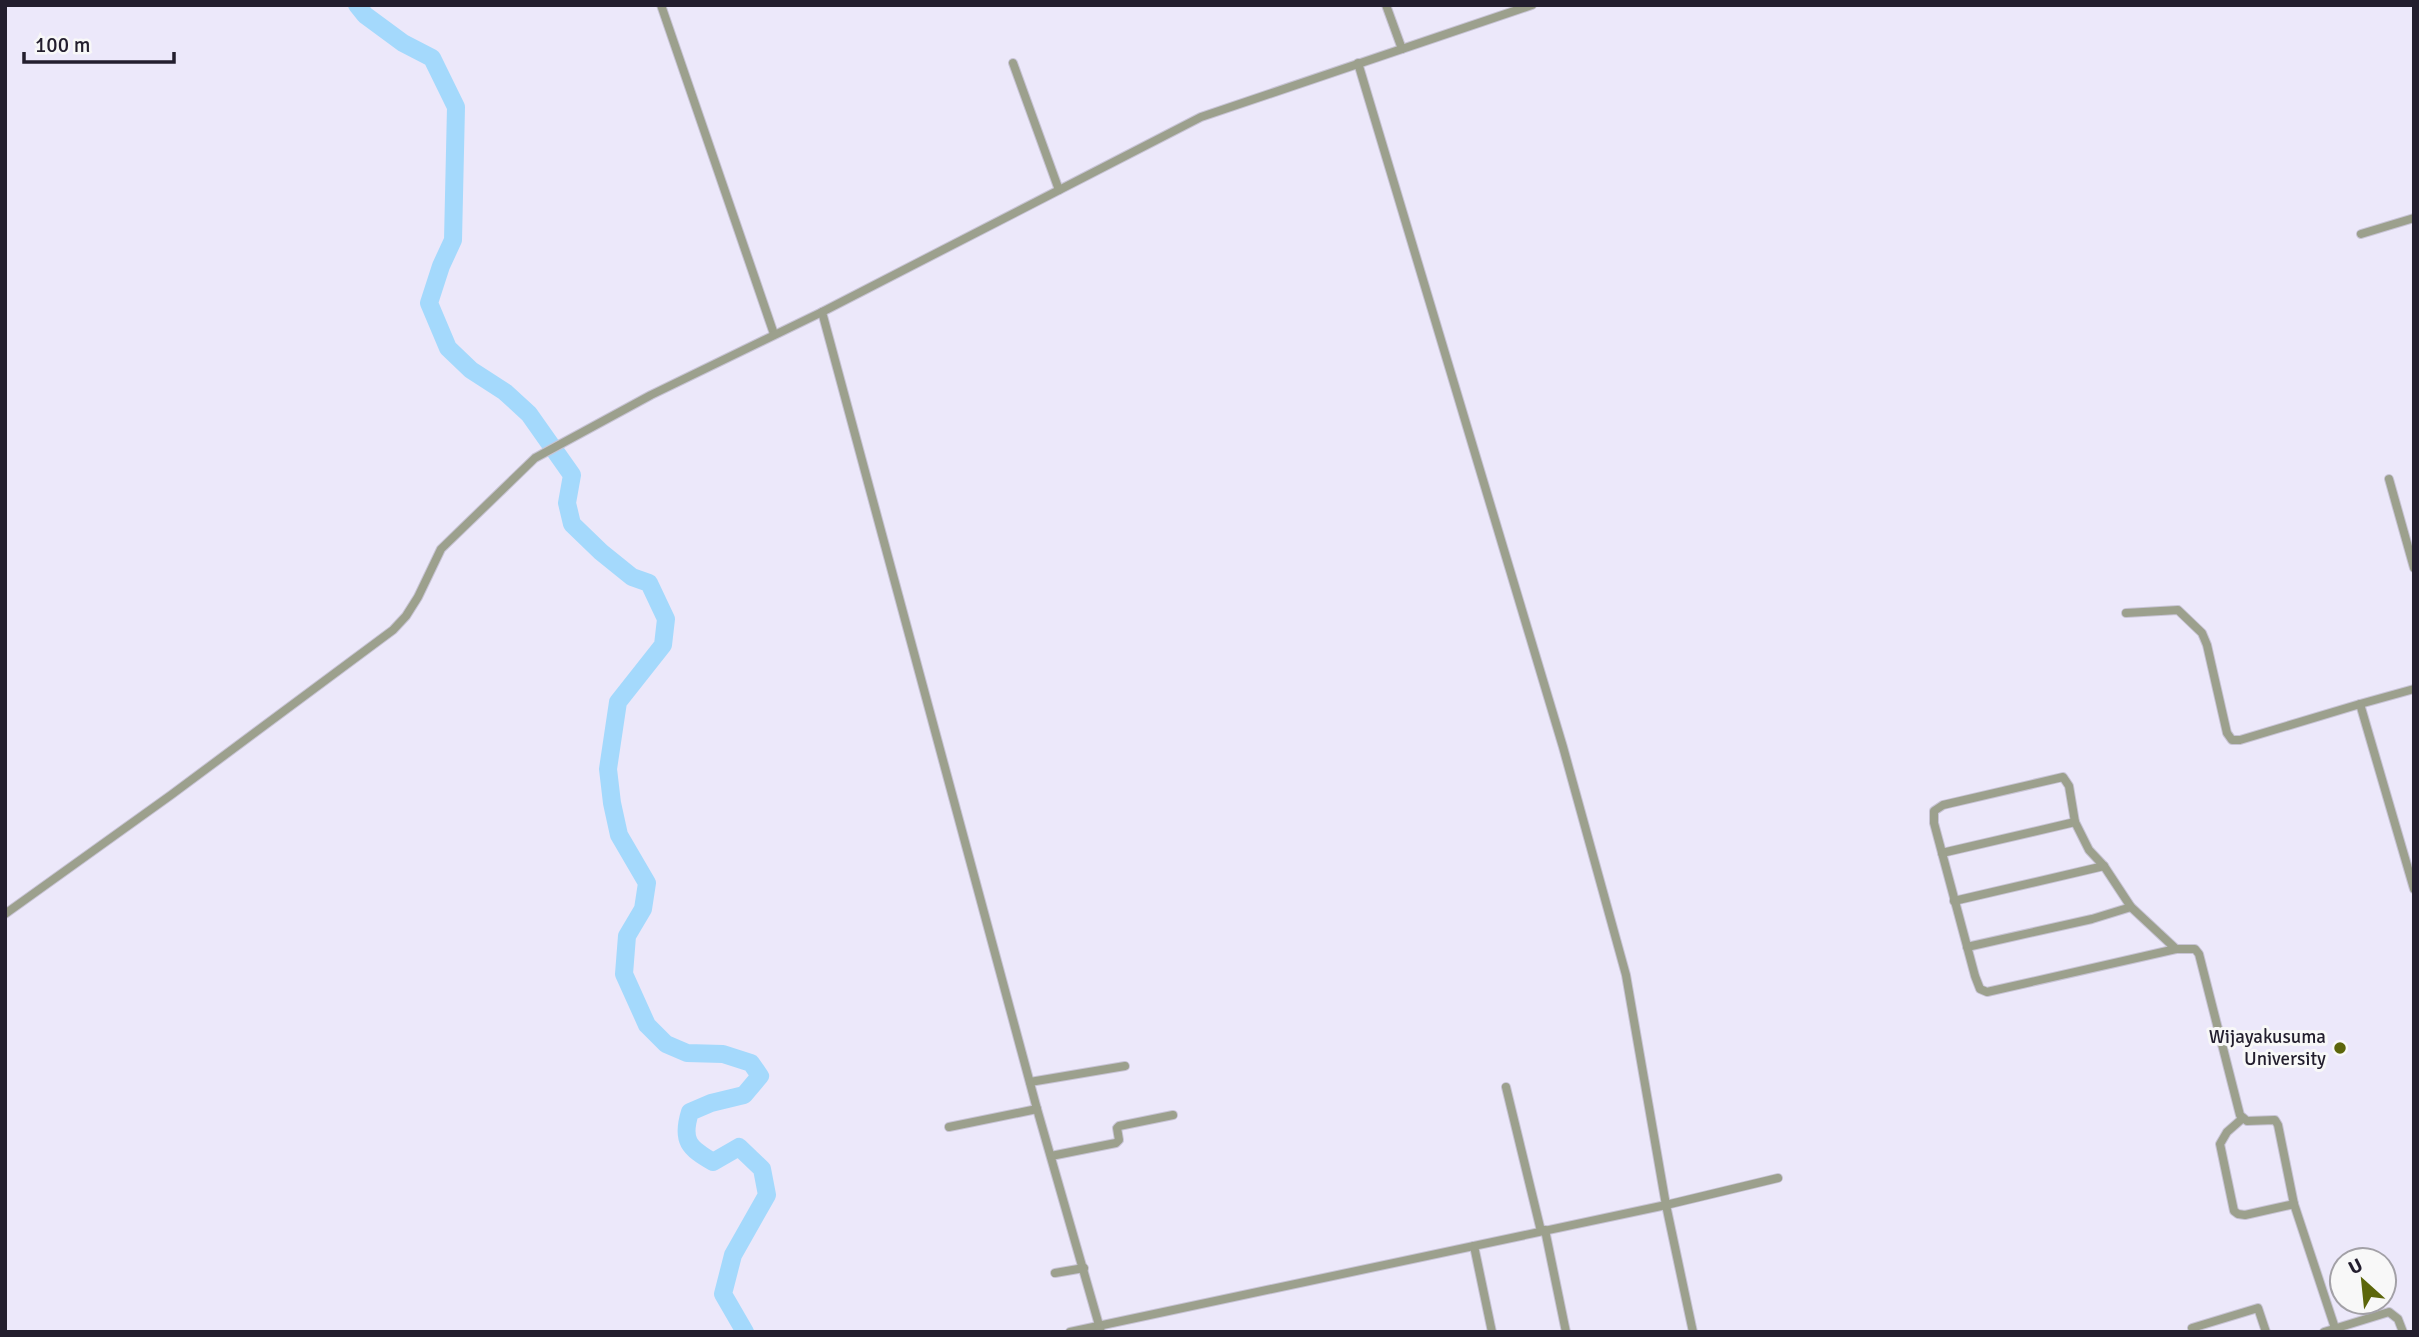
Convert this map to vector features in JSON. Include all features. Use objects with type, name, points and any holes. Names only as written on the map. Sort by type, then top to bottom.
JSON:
[{"type":"street","points":[[661,5],[774,334]]},
{"type":"street","points":[[1386,5],[1402,49]]},
{"type":"street","points":[[5,914],[172,795],[393,630],[418,597],[441,549],[535,458],[651,396],[822,312],[1201,117],[1532,5]]},
{"type":"street","points":[[1013,63],[1059,190]]},
{"type":"street","points":[[1358,63],[1552,708],[1626,975],[1666,1205],[1693,1332]]},
{"type":"street","points":[[2361,234],[2414,218]]},
{"type":"street","points":[[822,312],[1037,1109],[1100,1329]]},
{"type":"street","points":[[2389,479],[2414,568]]},
{"type":"street","points":[[2126,613],[2178,610],[2202,633],[2227,733],[2232,740],[2240,740],[2414,689]]},
{"type":"street","points":[[2360,704],[2414,890]]},
{"type":"street","points":[[2176,949],[2131,907],[2104,866],[2089,850],[2075,822],[2069,786],[2063,777],[1937,807],[1934,811],[1934,823],[1954,901],[1980,989],[1987,992],[2176,949],[2195,949],[2199,954],[2235,1100],[2247,1121],[2269,1119],[2275,1120],[2278,1125],[2294,1204],[2335,1328]]},
{"type":"street","points":[[1942,853],[2075,822]]},
{"type":"street","points":[[1954,901],[2104,866]]},
{"type":"street","points":[[1967,947],[2092,919],[2131,907]]},
{"type":"street","points":[[1030,1082],[1125,1066]]},
{"type":"street","points":[[1506,1087],[1566,1332]]},
{"type":"street","points":[[949,1127],[1037,1109]]},
{"type":"street","points":[[1051,1156],[1116,1143],[1119,1140],[1119,1126],[1173,1115]]},
{"type":"street","points":[[2243,1118],[2227,1132],[2220,1144],[2234,1210],[2245,1215],[2294,1204]]},
{"type":"street","points":[[1070,1332],[1100,1329],[1778,1178]]},
{"type":"street","points":[[1474,1246],[1492,1332]]},
{"type":"street","points":[[1055,1273],[1084,1268]]},
{"type":"street","points":[[2192,1328],[2258,1308],[2266,1332]]},
{"type":"street","points":[[2324,1332],[2389,1312],[2398,1319],[2403,1332]]},
{"type":"waterway","points":[[357,5],[365,15],[403,43],[432,58],[456,107],[453,240],[429,303],[448,348],[471,370],[505,392],[529,414],[572,475],[567,503],[572,524],[632,577],[649,583],[666,619],[663,645],[618,702],[608,769],[619,835],[647,883],[643,909],[627,936],[624,974],[647,1025],[666,1044],[687,1053],[723,1054],[751,1063],[760,1076],[744,1095],[711,1103],[690,1112],[686,1130],[693,1148],[713,1162],[739,1147],[762,1169],[767,1195],[733,1255],[723,1294],[745,1332]]},
{"type":"place","name":"Wijayakusuma University","points":[[2340,1048]]}]
